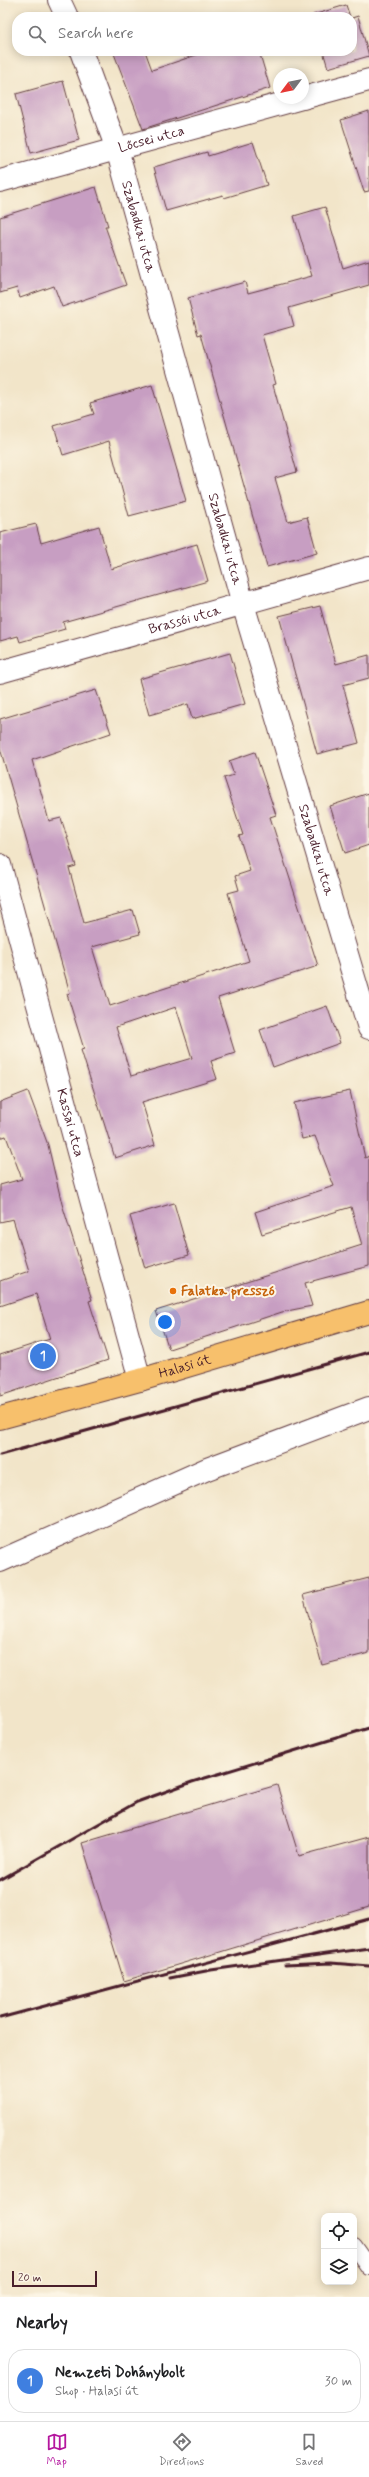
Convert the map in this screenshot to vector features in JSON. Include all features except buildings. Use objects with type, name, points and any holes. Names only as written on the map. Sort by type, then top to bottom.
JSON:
[{"type":"main road","name":"Halasi út","points":[[0,1418],[140,1380],[369,1312]]},
{"type":"street","points":[[59,0],[65,12]]},
{"type":"street","name":"Szabadkai utca","points":[[83,56],[117,149],[243,604],[369,1028]]},
{"type":"street","name":"Lőcsei utca","points":[[309,96],[369,80]]},
{"type":"street","name":"Lőcsei utca","points":[[0,181],[281,104]]},
{"type":"street","name":"Brassói utca","points":[[0,672],[369,568]]},
{"type":"street","name":"Kassai utca","points":[[0,865],[140,1380]]},
{"type":"street","points":[[0,1561],[207,1469],[369,1408]]},
{"type":"lane","points":[[356,2249],[369,2268]]},
{"type":"railway","points":[[0,1455],[369,1352]]},
{"type":"railway","points":[[0,1880],[137,1802],[192,1782],[369,1728]]},
{"type":"railway","points":[[0,2018],[369,1919]]},
{"type":"railway","points":[[170,1978],[211,1970],[369,1948]]},
{"type":"railway","points":[[285,1965],[331,1963],[369,1966]]},
{"type":"place","name":"Falatka presszó","points":[[173,1291]]},
{"type":"place","name":"Nemzeti Dohánybolt","points":[[43,1356]]}]
